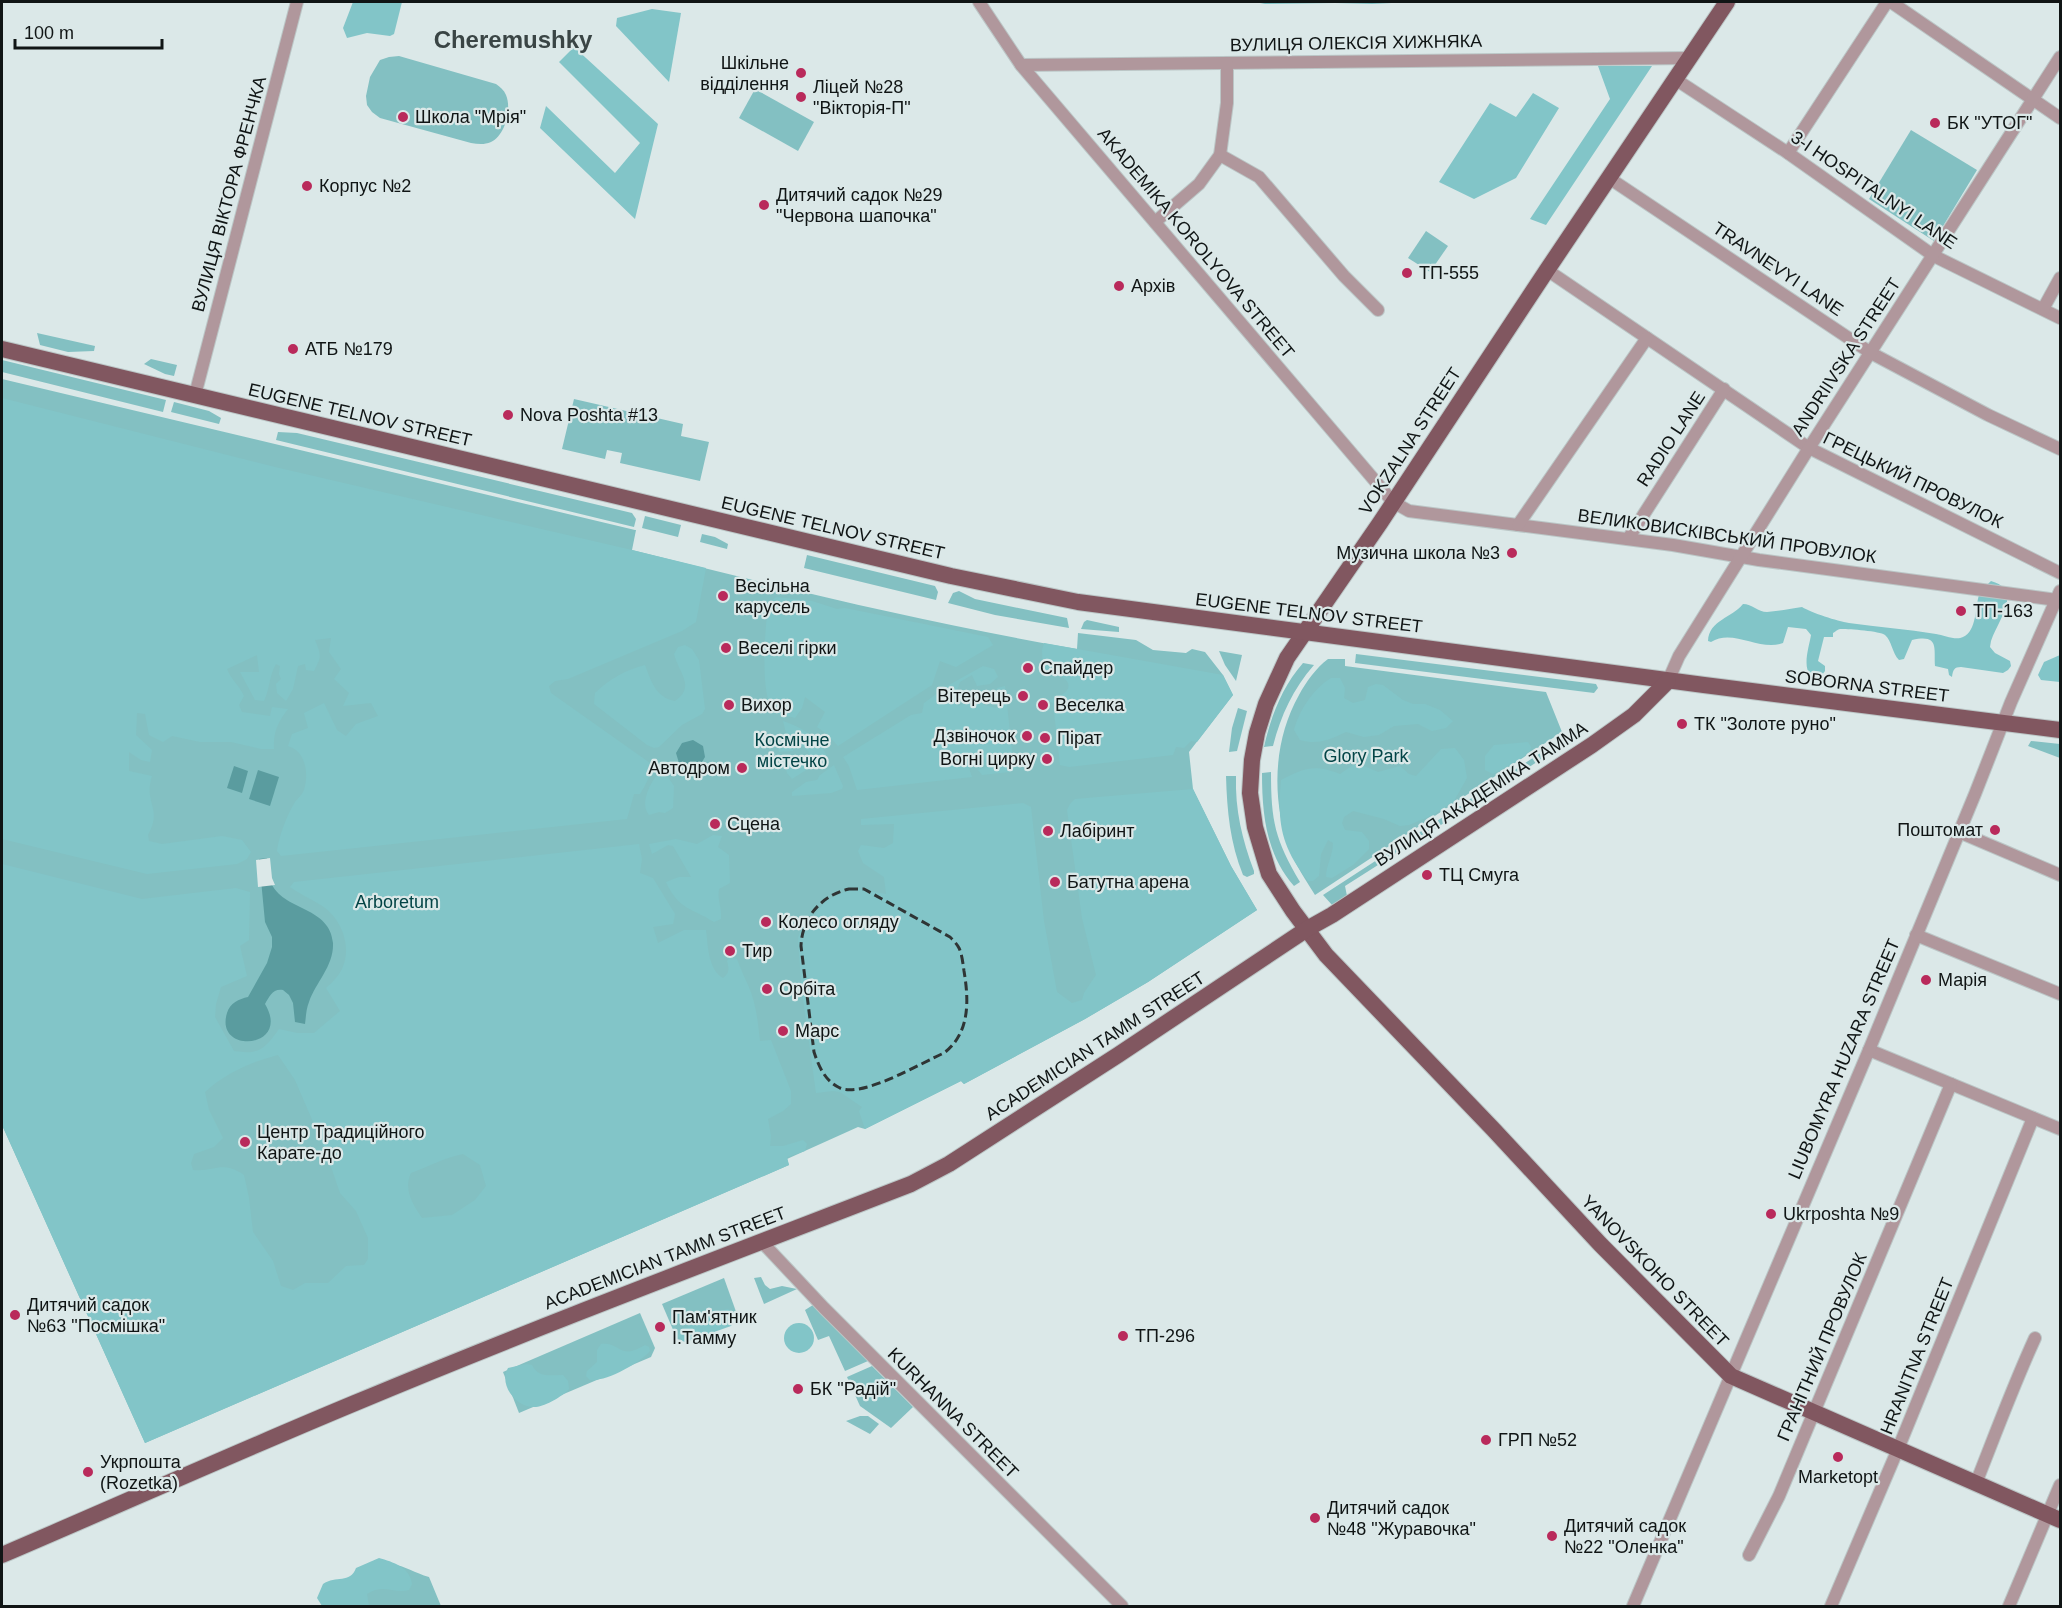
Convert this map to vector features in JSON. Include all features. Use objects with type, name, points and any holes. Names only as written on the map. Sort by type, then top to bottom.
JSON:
[{"type":"main road","name":"VOKZALNA STREET","points":[[1307,929],[1269,874],[1255,827],[1251,793],[1252,760],[1266,704],[1287,658],[1727,2]]},
{"type":"main road","name":"EUGENE TELNOV STREET","points":[[2,349],[951,576],[1078,602],[1668,681]]},
{"type":"main road","name":"SOBORNA STREET","points":[[1668,681],[2061,730]]},
{"type":"main road","name":"ВУЛИЦЯ АКАДЕМІКА ТАММА","points":[[1307,929],[1592,745],[1634,715],[1668,681]]},
{"type":"main road","name":"ACADEMICIAN TAMM STREET","points":[[2,1555],[357,1402],[640,1287],[911,1184],[949,1164],[1126,1050],[1307,929]]},
{"type":"main road","name":"YANOVSKOHO STREET","points":[[1307,929],[1334,963],[1600,1244],[1731,1376],[2054,1517]]},
{"type":"street","name":"ВУЛИЦЯ ВІКТОРА ФРЕНЧКА","points":[[195,395],[297,2]]},
{"type":"street","name":"AKADEMIKA KOROLYOVA STREET","points":[[979,2],[1022,65],[1393,502]]},
{"type":"street","points":[[1788,153],[1889,2],[2061,118]]},
{"type":"street","name":"ANDRIIVSKA STREET","points":[[1668,681],[1678,656],[1740,557],[2061,57]]},
{"type":"street","name":"ВУЛИЦЯ ОЛЕКСІЯ ХИЖНЯКА","points":[[1022,65],[1691,58]]},
{"type":"street","points":[[1155,222],[1199,184],[1220,155],[1227,103],[1227,63]]},
{"type":"street","name":"3-I HOSPITALNYI LANE","points":[[1676,79],[1788,153],[1934,256],[2061,318]]},
{"type":"street","points":[[1220,155],[1259,177],[1344,276],[1378,310]]},
{"type":"street","name":"TRAVNEVYI LANE","points":[[1609,178],[1871,353],[1988,415],[2061,449]]},
{"type":"street","name":"ГРЕЦЬКИЙ ПРОВУЛОК","points":[[1547,270],[1809,448],[2061,573]]},
{"type":"street","points":[[2043,309],[2061,278]]},
{"type":"street","points":[[1518,525],[1647,338]]},
{"type":"street","name":"RADIO LANE","points":[[1628,539],[1724,389]]},
{"type":"street","name":"ВЕЛИКОВИСКІВСЬКИЙ ПРОВУЛОК","points":[[1393,502],[1409,511],[1628,539],[1740,557],[2059,595]]},
{"type":"street","name":"LIUBOMYRA HUZARA STREET","points":[[1633,1606],[1869,1050],[2033,650],[2059,595]]},
{"type":"street","points":[[1959,832],[2061,875]]},
{"type":"street","points":[[1916,935],[2061,994]]},
{"type":"street","points":[[1869,1050],[2061,1129]]},
{"type":"street","name":"ГРАНІТНИЙ ПРОВУЛОК","points":[[1749,1555],[1779,1496],[1951,1084]]},
{"type":"street","name":"HRANITNA STREET","points":[[1831,1606],[1898,1449],[2033,1118]]},
{"type":"street","name":"KURHANNA STREET","points":[[761,1242],[1122,1606]]},
{"type":"street","points":[[1976,1483],[2012,1389],[2035,1338]]},
{"type":"street","points":[[2009,1606],[2054,1517],[2061,1485]]},
{"type":"green space","points":[[353,2],[402,2],[394,34],[390,36],[367,33],[347,38],[343,28]]},
{"type":"green space","points":[[1255,2],[1411,2],[1265,4]]},
{"type":"green space","points":[[652,9],[681,13],[669,82],[616,26],[617,18]]},
{"type":"green space","points":[[574,47],[658,124],[635,219],[540,128],[546,106],[615,173],[640,143],[559,62]]},
{"type":"green space","points":[[399,56],[496,84],[502,89],[508,101],[508,114],[496,139],[488,143],[471,143],[380,118],[372,112],[367,105],[366,96],[370,77],[380,60]]},
{"type":"green space","points":[[1598,66],[1652,66],[1546,225],[1530,219],[1610,99]]},
{"type":"green space","points":[[755,89],[814,122],[798,151],[739,118]]},
{"type":"green space","points":[[1533,93],[1559,108],[1516,178],[1474,199],[1439,182],[1490,103],[1516,117]]},
{"type":"green space","points":[[1911,130],[1977,170],[1934,241],[1869,199]]},
{"type":"green space","points":[[1426,231],[1448,246],[1430,272],[1408,258]]},
{"type":"green space","points":[[37,333],[95,346],[94,351],[68,352],[40,345]]},
{"type":"green space","points":[[151,359],[177,365],[174,376],[144,364]]},
{"type":"green space","points":[[2,360],[166,400],[163,412],[2,372]]},
{"type":"green space","name":"Arboretum","points":[[2,379],[636,530],[632,550],[853,604],[1077,649],[1078,633],[1136,640],[1153,650],[1186,653],[1192,649],[1205,652],[1223,675],[1233,695],[1189,752],[1193,789],[1231,866],[1257,910],[1148,982],[1085,1019],[964,1084],[961,1081],[865,1129],[858,1127],[787,1159],[789,1165],[145,1443],[2,1125]]},
{"type":"green space","points":[[2,398],[275,467],[706,568],[696,622],[682,631],[568,679],[555,681],[549,686],[551,693],[650,763],[648,779],[640,794],[634,794],[627,819],[281,856],[277,851],[281,832],[305,784],[305,764],[299,753],[288,746],[292,734],[308,728],[304,713],[324,703],[337,730],[346,736],[356,724],[378,716],[371,703],[343,706],[349,693],[334,679],[341,669],[329,652],[331,638],[315,640],[320,656],[317,666],[314,671],[306,670],[305,664],[298,666],[293,689],[286,701],[277,693],[276,684],[281,679],[280,666],[276,664],[264,701],[255,700],[240,672],[259,672],[257,655],[227,669],[244,696],[239,705],[242,712],[270,716],[272,707],[288,709],[277,728],[274,749],[261,749],[231,742],[200,742],[172,736],[163,742],[149,735],[145,714],[137,713],[136,735],[152,750],[150,762],[141,760],[129,752],[129,771],[152,776],[150,793],[154,818],[148,835],[149,841],[162,844],[222,836],[242,840],[251,852],[247,859],[237,864],[147,874],[2,839]]},
{"type":"green space","points":[[574,399],[683,424],[681,436],[709,442],[700,481],[620,463],[622,453],[607,450],[605,459],[562,449]]},
{"type":"green space","points":[[174,402],[209,411],[221,418],[219,424],[171,412]]},
{"type":"green space","points":[[278,432],[297,433],[632,513],[636,519],[634,527],[276,440]]},
{"type":"green space","points":[[645,516],[681,525],[678,537],[642,528]]},
{"type":"green space","points":[[702,534],[715,537],[728,544],[727,549],[700,542]]},
{"type":"green space","points":[[807,555],[935,586],[938,592],[936,600],[804,568]]},
{"type":"green space","points":[[1991,581],[2001,585],[2006,591],[2007,598],[1990,647],[1995,653],[2010,661],[2011,666],[2003,673],[1959,667],[1954,669],[1952,677],[1948,669],[1935,666],[1934,648],[1931,641],[1912,640],[1904,659],[1899,660],[1885,635],[1864,630],[1840,629],[1833,633],[1833,637],[1824,637],[1818,661],[1825,666],[1825,671],[1822,675],[1811,676],[1807,662],[1811,635],[1806,629],[1788,627],[1783,643],[1774,645],[1728,638],[1708,641],[1712,628],[1743,604],[1767,612],[1802,607],[1825,617],[1849,623],[1960,638],[1971,630],[1979,595]]},
{"type":"green space","points":[[959,591],[975,599],[1067,618],[1069,628],[995,615],[948,603],[953,593]]},
{"type":"green space","points":[[776,597],[812,601],[837,609],[845,608],[988,637],[993,645],[956,667],[940,661],[932,685],[838,746],[817,727],[825,712],[805,697],[802,708],[795,718],[776,713],[770,706],[764,661],[768,604]]},
{"type":"green space","points":[[1087,620],[1119,627],[1119,632],[1081,629]]},
{"type":"green space","points":[[1044,643],[1223,675],[1233,695],[1197,742],[1191,741],[1184,748],[1176,747],[1173,755],[1069,767],[1060,765],[1053,703],[1047,701],[1065,693],[1068,684],[1060,676],[1043,669]]},
{"type":"green space","points":[[685,645],[692,649],[699,660],[705,709],[702,714],[682,725],[659,747],[654,748],[647,745],[594,704],[595,693],[606,683],[625,672],[645,665],[659,693],[675,701],[681,696],[685,685],[674,654],[678,647]]},
{"type":"green space","points":[[1219,651],[1242,655],[1236,681],[1225,665]]},
{"type":"green space","points":[[1356,654],[1596,684],[1598,688],[1594,693],[1355,663]]},
{"type":"green space","points":[[2060,655],[2060,682],[2041,680],[2038,675],[2044,662]]},
{"type":"green space","name":"Glory Park","points":[[1328,659],[1345,659],[1345,666],[1546,692],[1562,732],[1315,895],[1295,862],[1284,831],[1278,791],[1278,771],[1280,751],[1290,713],[1308,680]]},
{"type":"green space","points":[[1303,663],[1314,665],[1300,683],[1289,703],[1273,746],[1264,747],[1278,702]]},
{"type":"green space","points":[[983,666],[994,669],[998,677],[990,684],[977,686],[972,675],[960,682],[954,698],[958,706],[977,699],[984,705],[996,708],[1001,704],[998,700],[997,688],[1005,686],[1014,769],[1009,772],[982,775],[978,770],[988,766],[985,759],[968,765],[972,777],[857,790],[849,766],[843,757],[911,715],[922,713],[924,703],[947,686]]},
{"type":"green space","points":[[1331,678],[1340,678],[1345,688],[1344,698],[1353,703],[1365,700],[1368,687],[1376,684],[1383,685],[1403,700],[1413,704],[1425,704],[1440,710],[1453,721],[1446,728],[1432,731],[1418,724],[1394,726],[1379,735],[1364,737],[1346,732],[1323,741],[1300,740],[1294,730],[1299,715],[1313,694]]},
{"type":"green space","points":[[1238,708],[1247,711],[1237,751],[1229,752],[1232,728]]},
{"type":"green space","name":"Космічне містечко","points":[[783,721],[808,733],[826,754],[825,758],[792,779],[785,765],[798,763],[808,757],[809,752],[799,743],[792,742],[793,751],[779,752],[777,745],[782,742],[781,735],[786,733]]},
{"type":"green space","points":[[1565,737],[1569,741],[1471,805],[1467,801]]},
{"type":"green space","points":[[2031,741],[2060,744],[2060,758],[2028,746]]},
{"type":"green space","points":[[1528,742],[1531,747],[1530,751],[1519,760],[1493,774],[1485,770],[1485,756],[1494,745]]},
{"type":"green space","points":[[1455,748],[1464,760],[1467,778],[1454,801],[1433,815],[1409,825],[1400,826],[1384,819],[1353,811],[1344,817],[1342,823],[1345,830],[1362,832],[1369,841],[1369,849],[1353,865],[1332,878],[1326,877],[1333,843],[1328,840],[1321,854],[1319,876],[1313,881],[1308,881],[1292,856],[1283,834],[1280,809],[1281,780],[1316,768],[1340,774],[1353,765],[1362,765],[1378,772],[1400,766],[1409,774],[1416,776],[1441,749]]},
{"type":"green space","points":[[834,765],[843,786],[842,789],[831,793],[792,796],[792,792],[806,782],[817,780]]},
{"type":"green space","points":[[1271,772],[1276,830],[1285,854],[1300,882],[1294,886],[1277,861],[1267,833],[1262,773]]},
{"type":"green space","points":[[657,775],[668,777],[674,786],[673,808],[665,813],[649,815],[646,811],[645,800]]},
{"type":"green space","points":[[1226,776],[1236,776],[1240,824],[1254,871],[1254,874],[1247,877],[1243,875],[1232,839]]},
{"type":"green space","points":[[1193,789],[1231,866],[1257,910],[1148,982],[1085,1019],[964,1084],[961,1081],[865,1129],[859,1111],[862,1107],[840,1092],[816,1093],[801,984],[798,938],[800,932],[826,901],[852,888],[886,894],[884,877],[863,863],[858,851],[861,845],[884,848],[893,843],[894,824],[861,825],[861,819],[1023,803],[1031,807],[1044,921],[1057,992],[1072,1003],[1082,1000],[1096,975],[1082,918],[1067,810],[1070,804],[1075,799]]},
{"type":"green space","points":[[1460,806],[1466,809],[1345,886],[1347,896],[1333,906],[1323,895]]},
{"type":"green space","points":[[713,835],[722,836],[718,847],[729,855],[730,883],[719,889],[721,919],[714,922],[681,903],[666,882],[679,877],[691,877],[673,846],[668,845],[652,854],[649,844],[676,839],[697,844]]},
{"type":"green space","points":[[639,844],[642,859],[640,873],[653,878],[675,914],[673,924],[653,927],[658,943],[684,930],[706,930],[710,957],[718,974],[723,978],[728,970],[727,961],[730,957],[737,959],[753,998],[760,1041],[771,1040],[791,1091],[791,1104],[768,1119],[770,1146],[783,1146],[803,1140],[807,1144],[805,1151],[787,1157],[789,1165],[145,1443],[2,1125],[2,864],[142,899],[236,888],[250,892],[249,940],[240,946],[247,976],[221,987],[215,1017],[234,1051],[243,1052],[261,1049],[279,1029],[297,1033],[314,1033],[340,1011],[326,988],[342,969],[345,959],[346,948],[341,928],[328,910],[290,887],[294,882]],"holes":[[[278,1055],[295,1080],[326,1152],[340,1193],[356,1211],[368,1238],[368,1259],[364,1265],[346,1266],[328,1283],[305,1283],[293,1290],[281,1286],[273,1261],[253,1232],[244,1175],[224,1167],[193,1170],[191,1163],[194,1154],[214,1147],[223,1138],[209,1110],[205,1092],[221,1079],[239,1069]],[[463,1154],[480,1165],[486,1186],[475,1200],[452,1215],[422,1218],[412,1202],[409,1191],[411,1173]]]},
{"type":"green space","points":[[761,1277],[770,1289],[782,1286],[797,1289],[764,1304],[754,1278]]},
{"type":"green space","points":[[724,1278],[739,1320],[685,1342],[677,1339],[662,1304]]},
{"type":"green space","points":[[813,1305],[868,1361],[845,1371],[829,1336],[818,1340],[805,1310]]},
{"type":"green space","points":[[728,1309],[735,1314],[731,1326],[689,1341],[682,1341],[678,1336],[679,1332],[708,1314]]},
{"type":"green space","points":[[640,1313],[655,1348],[651,1357],[519,1413],[503,1372]]},
{"type":"green space","points":[[799,1323],[810,1327],[814,1338],[810,1349],[799,1353],[788,1349],[784,1338],[788,1327]]},
{"type":"green space","points":[[601,1344],[608,1344],[625,1351],[645,1345],[650,1351],[622,1371],[605,1378],[590,1380],[586,1376],[587,1371],[597,1362],[597,1350]]},
{"type":"green space","points":[[532,1365],[541,1374],[563,1375],[568,1381],[569,1389],[563,1395],[540,1406],[529,1407],[522,1404],[511,1395],[505,1382],[508,1368]]},
{"type":"green space","points":[[872,1366],[913,1407],[891,1428],[860,1406],[847,1377]]},
{"type":"green space","points":[[868,1416],[879,1424],[870,1434],[846,1421]]},
{"type":"green space","points":[[379,1558],[395,1564],[408,1573],[412,1584],[409,1590],[378,1589],[373,1591],[367,1594],[369,1606],[322,1606],[317,1598],[323,1584],[346,1578],[356,1568]]},
{"type":"green space","points":[[392,1564],[429,1577],[441,1606],[333,1606]]},
{"type":"shaded area","points":[[693,740],[703,746],[705,757],[699,767],[693,765],[689,769],[679,763],[676,753],[682,743]]},
{"type":"shaded area","points":[[234,766],[248,771],[242,793],[227,788]]},
{"type":"shaded area","points":[[258,770],[279,777],[270,806],[249,799]]},
{"type":"shaded area","points":[[267,858],[272,885],[287,900],[324,922],[330,931],[333,951],[328,967],[309,1002],[305,1024],[295,1022],[293,1003],[289,995],[283,990],[277,990],[265,1004],[271,1019],[269,1030],[261,1038],[251,1041],[240,1040],[231,1036],[226,1027],[227,1013],[235,1002],[248,997],[267,963],[272,947],[272,937],[265,922],[259,859]]},
{"type":"pier","points":[[270,858],[275,885],[258,887],[256,860]]},
{"type":"railway","points":[[849,889],[864,889],[950,937],[962,956],[967,994],[963,1026],[953,1045],[944,1053],[877,1084],[850,1090],[840,1088],[830,1082],[820,1068],[814,1052],[801,946],[805,926],[815,909],[830,896],[849,889]]},
{"type":"place","name":"Шкільне відділення","points":[[801,73]]},
{"type":"place","name":"Ліцей №28 \"Вікторія-П\"","points":[[801,97]]},
{"type":"place","name":"Школа \"Мрія\"","points":[[403,117]]},
{"type":"place","name":"БК \"УТОГ\"","points":[[1935,123]]},
{"type":"place","name":"Корпус №2","points":[[307,186]]},
{"type":"place","name":"Дитячий садок №29 \"Червона шапочка\"","points":[[764,205]]},
{"type":"place","name":"ТП-555","points":[[1407,273]]},
{"type":"place","name":"Архів","points":[[1119,286]]},
{"type":"place","name":"АТБ №179","points":[[293,349]]},
{"type":"place","name":"Nova Poshta #13","points":[[508,415]]},
{"type":"place","name":"Музична школа №3","points":[[1512,553]]},
{"type":"place","name":"Весільна карусель","points":[[723,596]]},
{"type":"place","name":"ТП-163","points":[[1961,611]]},
{"type":"place","name":"Веселі гірки","points":[[726,648]]},
{"type":"place","name":"Спайдер","points":[[1028,668]]},
{"type":"place","name":"Вітерець","points":[[1023,696]]},
{"type":"place","name":"Вихор","points":[[729,705]]},
{"type":"place","name":"Веселка","points":[[1043,705]]},
{"type":"place","name":"ТК \"Золоте руно\"","points":[[1682,724]]},
{"type":"place","name":"Дзвіночок","points":[[1027,736]]},
{"type":"place","name":"Пірат","points":[[1045,738]]},
{"type":"place","name":"Вогні цирку","points":[[1047,759]]},
{"type":"place","name":"Автодром","points":[[742,768]]},
{"type":"place","name":"Сцена","points":[[715,824]]},
{"type":"place","name":"Поштомат","points":[[1995,830]]},
{"type":"place","name":"Лабіринт","points":[[1048,831]]},
{"type":"place","name":"ТЦ Смуга","points":[[1427,875]]},
{"type":"place","name":"Батутна арена","points":[[1055,882]]},
{"type":"place","name":"Колесо огляду","points":[[766,922]]},
{"type":"place","name":"Тир","points":[[730,951]]},
{"type":"place","name":"Марія","points":[[1926,980]]},
{"type":"place","name":"Орбіта","points":[[767,989]]},
{"type":"place","name":"Марс","points":[[783,1031]]},
{"type":"place","name":"Центр Традиційного Карате-до","points":[[245,1142]]},
{"type":"place","name":"Ukrposhta №9","points":[[1771,1214]]},
{"type":"place","name":"Дитячий садок №63 \"Посмішка\"","points":[[15,1315]]},
{"type":"place","name":"Пам'ятник І.Тамму","points":[[660,1327]]},
{"type":"place","name":"ТП-296","points":[[1123,1336]]},
{"type":"place","name":"БК \"Радій\"","points":[[798,1389]]},
{"type":"place","name":"ГРП №52","points":[[1486,1440]]},
{"type":"place","name":"Marketopt","points":[[1838,1457]]},
{"type":"place","name":"Укрпошта (Rozetka)","points":[[88,1472]]},
{"type":"place","name":"Дитячий садок №48 \"Журавочка\"","points":[[1315,1518]]},
{"type":"place","name":"Дитячий садок №22 \"Оленка\"","points":[[1552,1536]]},
{"type":"district","name":"Cheremushky","points":[[513,40]]}]
